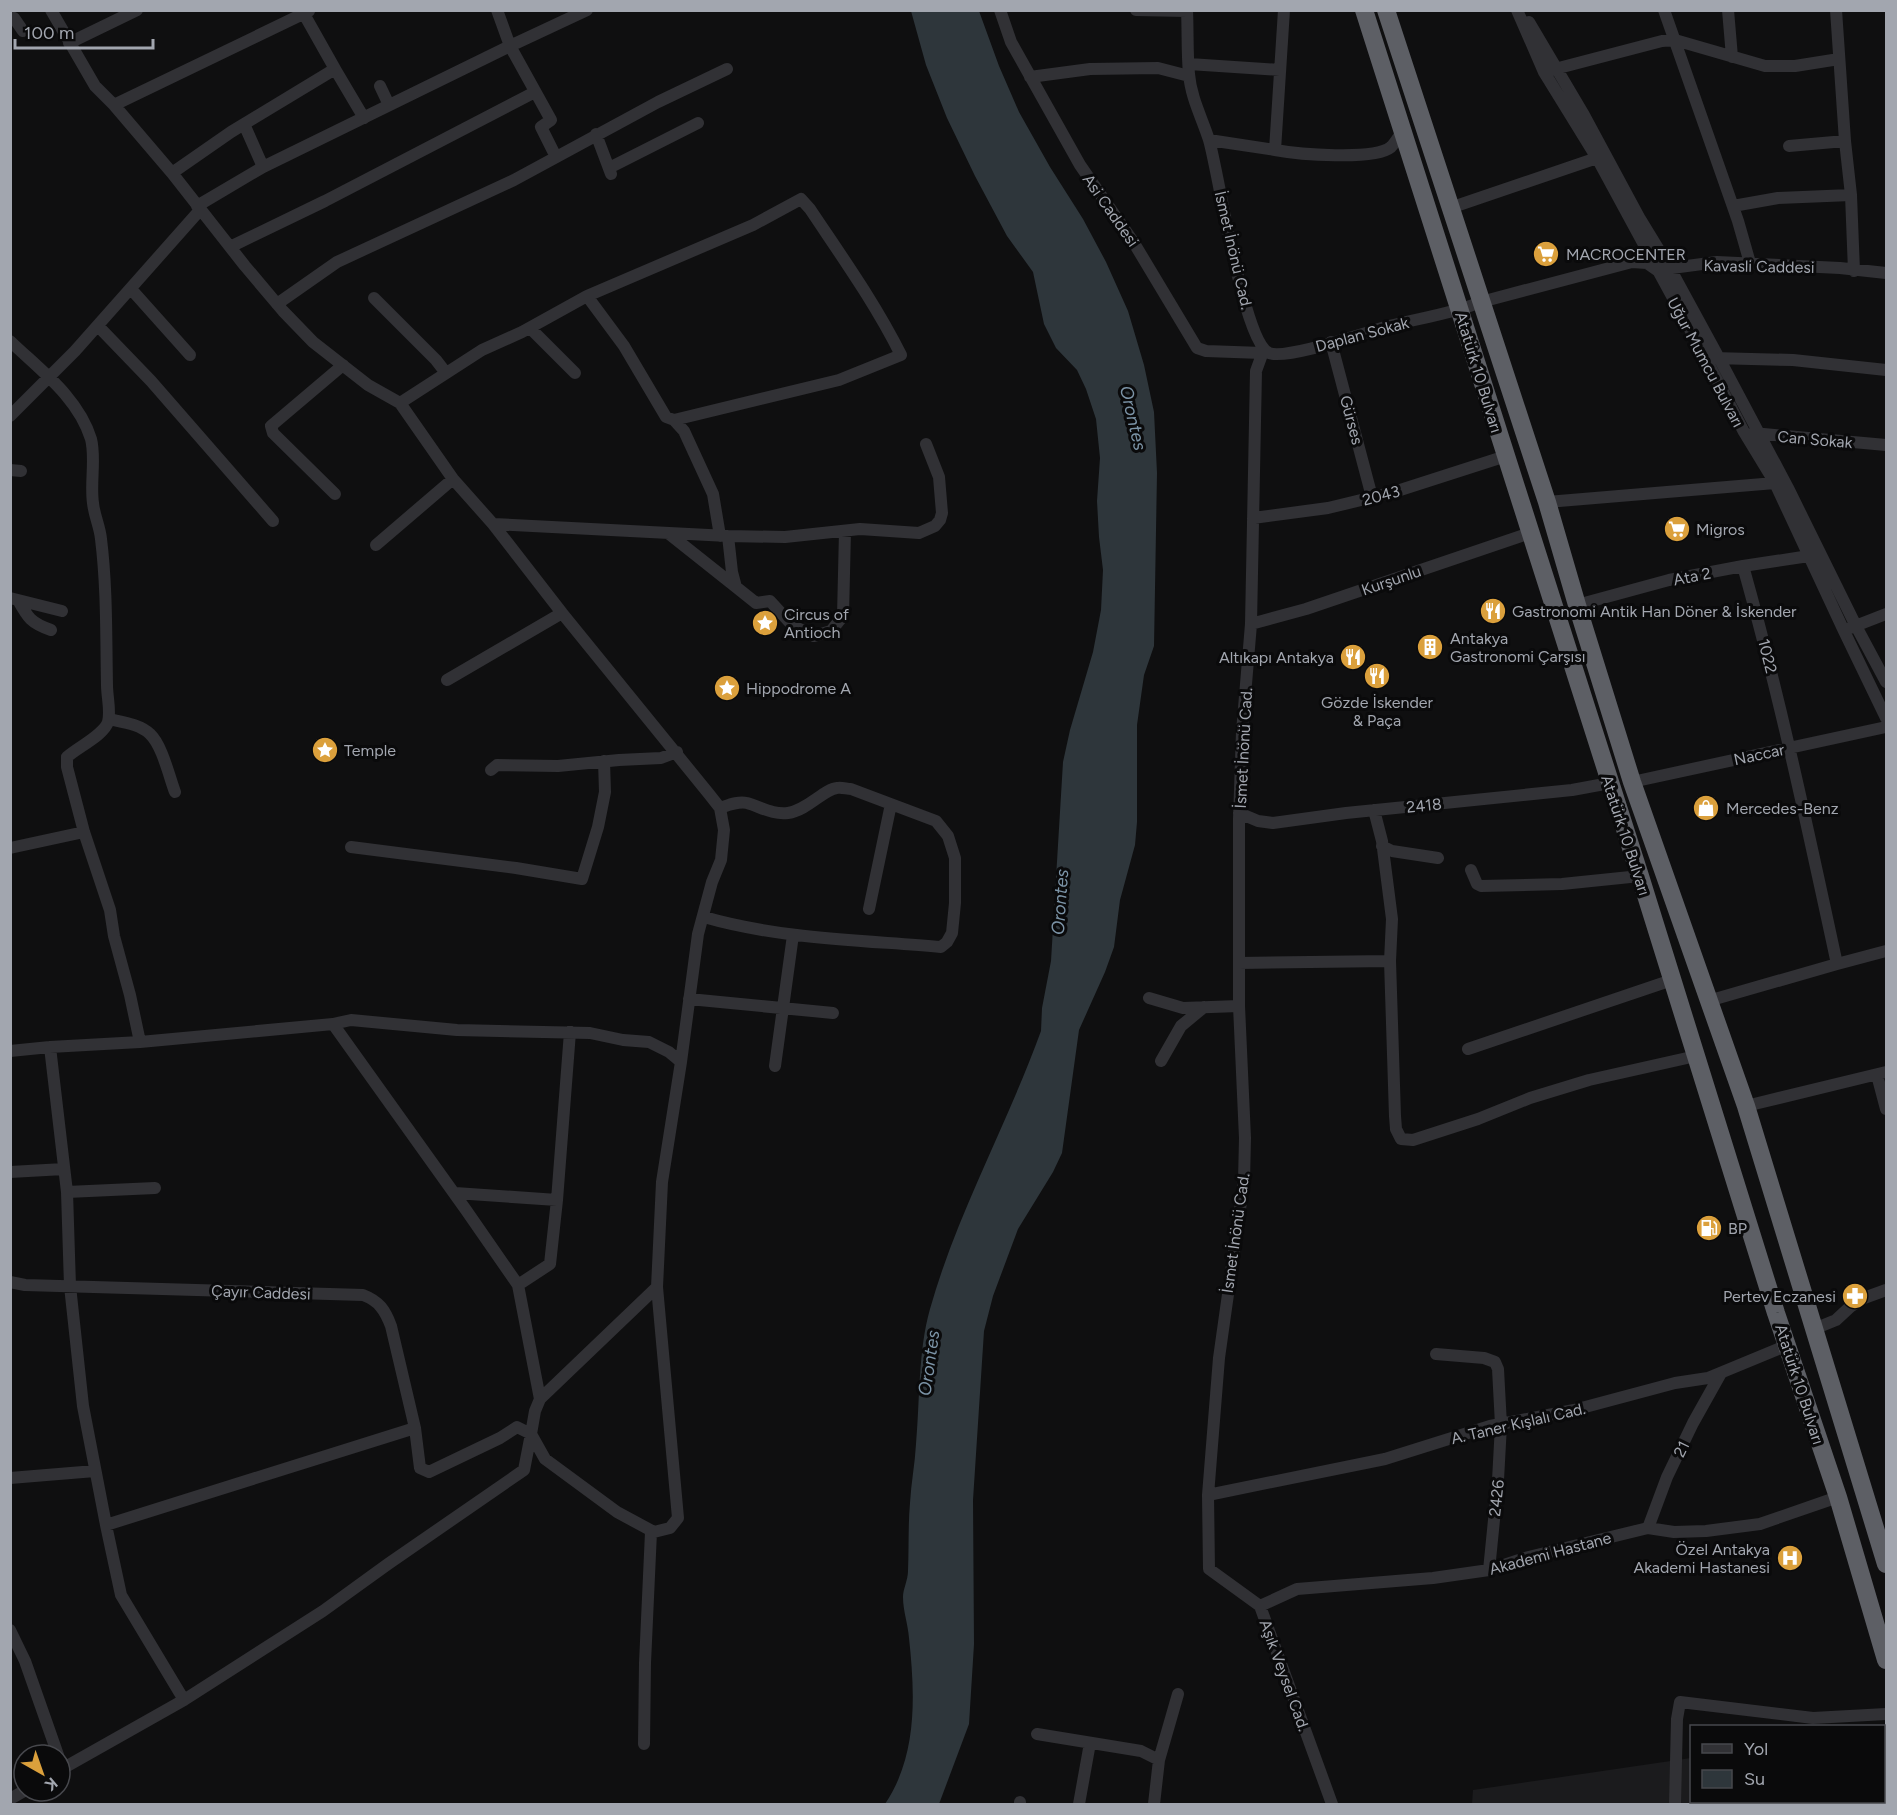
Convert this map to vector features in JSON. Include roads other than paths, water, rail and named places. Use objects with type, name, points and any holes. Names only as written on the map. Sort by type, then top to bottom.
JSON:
[{"type":"highway","name":"Atatürk 10 Bulvarı","points":[[1364,10],[1640,876],[1776,1313],[1838,1497],[1887,1660]]},
{"type":"highway","name":"Atatürk 10 Bulvarı","points":[[1386,10],[1547,502],[1632,782],[1746,1106],[1814,1329],[1879,1519],[1887,1564]]},
{"type":"street","points":[[51,10],[95,86],[172,173],[277,304],[313,342],[368,385],[400,403],[453,479],[493,524],[720,808],[724,830],[721,860],[712,882],[698,934],[662,1182],[657,1287],[678,1518],[668,1530],[651,1532],[617,1512],[545,1459],[531,1434]]},
{"type":"street","points":[[69,43],[137,10]]},
{"type":"street","points":[[497,10],[510,46],[550,120],[541,127],[556,157]]},
{"type":"street","points":[[10,416],[98,326],[199,208],[263,166],[587,10]]},
{"type":"street","name":"Asi Caddesi","points":[[1000,10],[1011,42],[1080,165],[1134,243],[1197,348],[1206,351],[1263,351]]},
{"type":"street","points":[[1137,10],[1187,11]]},
{"type":"street","points":[[1275,150],[1284,10]]},
{"type":"street","name":"Uğur Mumcu Bulvarı","points":[[1517,10],[1544,72],[1719,358],[1887,682]]},
{"type":"street","name":"Uğur Mumcu Bulvarı","points":[[1522,10],[1640,219],[1744,432],[1775,483],[1887,718]]},
{"type":"street","points":[[1664,10],[1733,206],[1750,263]]},
{"type":"street","points":[[1728,10],[1732,57]]},
{"type":"street","points":[[1836,10],[1851,195],[1854,271]]},
{"type":"street","name":"İsmet İnönü Cad.","points":[[1187,11],[1189,70],[1197,110],[1209,140],[1244,301],[1263,351],[1256,371],[1251,624],[1242,732],[1239,813],[1239,1006],[1245,1138],[1244,1181],[1219,1358],[1208,1495]]},
{"type":"street","points":[[114,105],[307,12],[335,69],[364,118]]},
{"type":"street","points":[[10,16],[23,31]]},
{"type":"street","points":[[1544,72],[1662,40],[1675,40],[1765,66],[1795,66],[1839,59]]},
{"type":"street","points":[[172,173],[244,124],[335,69]]},
{"type":"street","points":[[277,304],[337,262],[514,180],[596,134],[727,69]]},
{"type":"street","points":[[1030,77],[1090,69],[1280,70]]},
{"type":"street","points":[[380,86],[389,105]]},
{"type":"street","points":[[230,247],[335,196],[535,92]]},
{"type":"street","points":[[596,134],[610,171],[698,123]]},
{"type":"street","points":[[244,124],[263,166]]},
{"type":"street","points":[[1209,140],[1292,153],[1367,155],[1390,148],[1402,132]]},
{"type":"street","points":[[1789,146],[1845,141]]},
{"type":"street","points":[[1450,208],[1597,158]]},
{"type":"street","points":[[1733,206],[1778,198],[1851,195]]},
{"type":"street","points":[[400,403],[482,350],[530,328],[587,296],[753,225],[801,200],[810,209],[862,285],[901,355],[839,380],[675,420],[666,417],[624,346],[587,296]]},
{"type":"street","name":"Kavasli Caddesi","points":[[1460,310],[1481,302],[1632,262],[1647,263],[1664,269],[1717,262],[1887,273]]},
{"type":"street","points":[[131,289],[190,355]]},
{"type":"street","points":[[374,298],[446,373]]},
{"type":"street","name":"Daplan Sokak","points":[[1263,351],[1278,354],[1306,350],[1391,325],[1460,310]]},
{"type":"street","points":[[98,326],[151,381],[273,521]]},
{"type":"street","points":[[530,328],[576,373]]},
{"type":"street","points":[[10,341],[58,385],[83,422],[91,440],[93,503],[101,536],[106,587],[109,719],[106,727],[67,757],[67,767],[84,832],[110,910],[114,936],[140,1042]]},
{"type":"street","name":"Gürses","points":[[1331,342],[1372,497]]},
{"type":"street","points":[[1706,357],[1793,360],[1887,370]]},
{"type":"street","points":[[335,494],[273,433],[271,426],[343,365]]},
{"type":"street","points":[[675,420],[684,431],[713,494],[736,586]]},
{"type":"street","name":"Can Sokak","points":[[1744,432],[1887,445]]},
{"type":"street","points":[[493,524],[724,536],[785,537],[876,529],[920,533],[938,524],[942,513],[941,486],[926,444]]},
{"type":"street","name":"2043","points":[[1253,518],[1328,508],[1394,492],[1506,456]]},
{"type":"street","points":[[376,545],[453,479]]},
{"type":"street","points":[[1547,502],[1775,483]]},
{"type":"street","points":[[668,533],[756,603],[770,601],[793,626],[814,636],[831,632],[843,616],[845,531]]},
{"type":"street","name":"Kurşunlu","points":[[1251,624],[1306,609],[1530,533]]},
{"type":"street","name":"Ata 2","points":[[1577,605],[1669,580],[1809,556]]},
{"type":"street","name":"1022","points":[[1743,566],[1790,747],[1837,964]]},
{"type":"street","points":[[14,599],[62,611]]},
{"type":"street","points":[[14,599],[36,625],[51,630]]},
{"type":"street","points":[[447,680],[562,613]]},
{"type":"street","points":[[1844,631],[1887,614]]},
{"type":"street","points":[[109,719],[139,726],[150,734],[175,792]]},
{"type":"street","name":"Naccar","points":[[1632,782],[1887,728]]},
{"type":"street","points":[[491,770],[497,765],[558,766],[662,758],[677,752]]},
{"type":"street","points":[[351,847],[516,868],[582,879],[598,827],[605,792],[604,761]]},
{"type":"street","name":"2418","points":[[1239,813],[1258,821],[1273,823],[1374,810],[1572,790],[1610,783]]},
{"type":"street","points":[[704,917],[730,925],[793,935],[941,947],[952,933],[955,858],[951,844],[936,821],[851,789],[837,788],[812,804],[786,813],[773,813],[746,803],[735,803],[720,808]]},
{"type":"street","points":[[869,909],[891,804]]},
{"type":"street","points":[[1374,810],[1382,846],[1392,919],[1390,961],[1396,1129],[1401,1139],[1413,1140],[1479,1119],[1530,1098],[1589,1080],[1696,1056]]},
{"type":"street","points":[[10,848],[84,832]]},
{"type":"street","points":[[1382,846],[1392,851],[1438,858]]},
{"type":"street","points":[[1471,870],[1477,884],[1481,886],[1562,884],[1640,876]]},
{"type":"street","points":[[775,1066],[793,935]]},
{"type":"street","points":[[1708,1001],[1887,951]]},
{"type":"street","points":[[1239,963],[1390,961]]},
{"type":"street","points":[[1468,1049],[1672,980]]},
{"type":"street","points":[[1149,998],[1183,1008],[1239,1006]]},
{"type":"street","points":[[689,999],[832,1013]]},
{"type":"street","points":[[1161,1061],[1181,1026],[1204,1007]]},
{"type":"street","points":[[10,1051],[140,1042],[333,1024],[351,1020],[457,1030],[590,1033],[623,1040],[650,1042],[669,1052],[681,1062]]},
{"type":"street","points":[[333,1024],[455,1193],[518,1286],[540,1399]]},
{"type":"street","points":[[518,1286],[550,1264],[570,1032]]},
{"type":"street","points":[[50,1047],[67,1192],[70,1286],[83,1406],[106,1525],[121,1595],[184,1700]]},
{"type":"street","points":[[1746,1106],[1882,1074],[1887,1109]]},
{"type":"street","points":[[10,1172],[64,1169]]},
{"type":"street","points":[[67,1192],[155,1188]]},
{"type":"street","points":[[455,1193],[557,1200]]},
{"type":"street","name":"Çayır Caddesi","points":[[10,1282],[25,1285],[363,1295],[375,1300],[385,1311],[391,1326],[415,1428],[420,1468],[429,1472],[500,1438],[517,1427],[531,1434]]},
{"type":"street","points":[[72,1760],[184,1700],[323,1611],[524,1470],[535,1411],[540,1399],[657,1287]]},
{"type":"street","points":[[1814,1329],[1836,1320],[1864,1298],[1887,1290]]},
{"type":"street","name":"A. Taner Kışlalı Cad.","points":[[1208,1495],[1385,1459],[1490,1426],[1574,1410],[1676,1383],[1708,1378],[1788,1345]]},
{"type":"street","name":"2426","points":[[1436,1354],[1484,1358],[1495,1362],[1498,1369],[1501,1425],[1489,1570]]},
{"type":"street","name":"21","points":[[1648,1528],[1667,1477],[1693,1423],[1721,1373]]},
{"type":"street","points":[[106,1525],[415,1428]]},
{"type":"street","points":[[10,1478],[95,1470]]},
{"type":"street","name":"Aşık Veysel Cad.","points":[[1208,1495],[1209,1569],[1260,1606],[1332,1804]]},
{"type":"street","name":"Akademi Hastane","points":[[1260,1606],[1297,1589],[1433,1578],[1489,1570],[1525,1558],[1648,1528],[1674,1532],[1706,1531],[1760,1524],[1838,1497]]},
{"type":"street","points":[[644,1744],[645,1653],[651,1532]]},
{"type":"street","points":[[10,1630],[25,1661],[54,1743]]},
{"type":"street","points":[[1154,1804],[1160,1760],[1178,1694]]},
{"type":"street","points":[[1675,1804],[1677,1719],[1680,1702],[1813,1718],[1887,1713]]},
{"type":"street","points":[[1037,1734],[1141,1751],[1160,1760]]},
{"type":"street","points":[[1079,1804],[1090,1743]]},
{"type":"water","name":"Orontes","points":[[911,11],[979,11],[1019,112],[1083,219],[1128,311],[1144,365],[1154,412],[1157,473],[1154,646],[1144,675],[1137,725],[1135,845],[1120,900],[1114,947],[1079,1030],[1062,1153],[1018,1229],[993,1296],[984,1331],[973,1500],[974,1644],[969,1724],[939,1804],[885,1804],[904,1765],[912,1724],[911,1659],[903,1597],[908,1574],[909,1511],[923,1342],[930,1309],[954,1238],[1041,1031],[1042,1008],[1051,961],[1063,762],[1093,652],[1101,610],[1103,570],[1097,501],[1100,458],[1096,419],[1086,389],[1077,370],[1056,348],[1044,324],[1033,272],[1007,236],[947,118],[926,65]]},
{"type":"place","name":"MACROCENTER","points":[[1546,254]]},
{"type":"place","name":"Migros","points":[[1677,529]]},
{"type":"place","name":"Gastronomi Antik Han Döner & İskender","points":[[1493,611]]},
{"type":"place","name":"Circus of Antioch","points":[[765,623]]},
{"type":"place","name":"Antakya Gastronomi Çarşısı","points":[[1430,647]]},
{"type":"place","name":"Altıkapı Antakya","points":[[1353,657]]},
{"type":"place","name":"Gözde İskender & Paça","points":[[1377,676]]},
{"type":"place","name":"Hippodrome A","points":[[727,688]]},
{"type":"place","name":"Temple","points":[[325,750]]},
{"type":"place","name":"Mercedes-Benz","points":[[1706,808]]},
{"type":"place","name":"BP","points":[[1709,1228]]},
{"type":"place","name":"Pertev Eczanesi","points":[[1855,1296]]},
{"type":"place","name":"Özel Antakya Akademi Hastanesi","points":[[1790,1558]]}]
